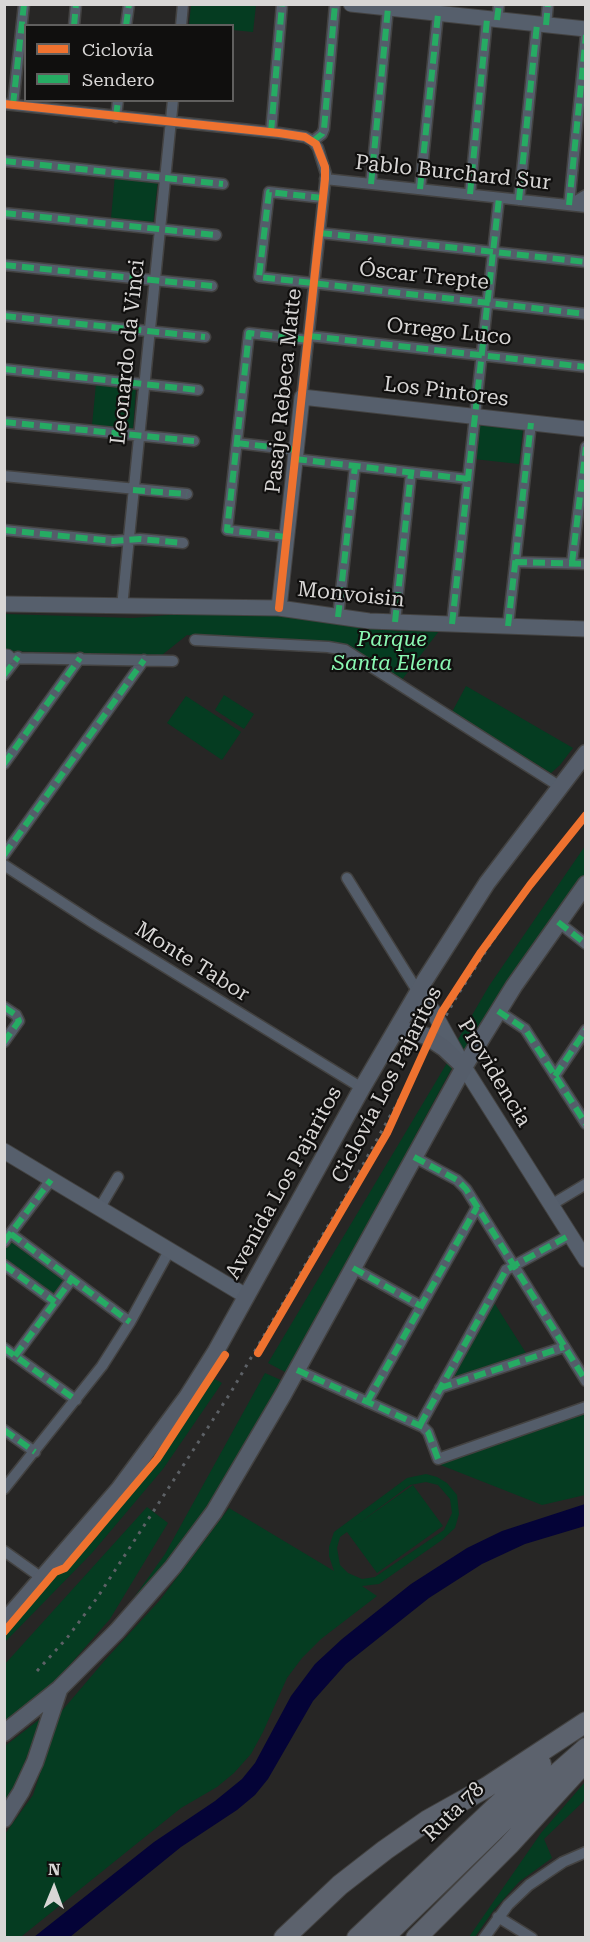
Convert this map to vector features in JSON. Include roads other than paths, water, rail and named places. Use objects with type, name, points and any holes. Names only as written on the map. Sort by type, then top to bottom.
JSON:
[{"type":"highway","points":[[284,1938],[340,1885],[385,1850],[428,1820],[487,1787],[585,1723]]},
{"type":"highway","name":"Ruta 78","points":[[357,1938],[585,1723]]},
{"type":"highway","name":"Ruta 78","points":[[383,1938],[512,1813],[585,1748]]},
{"type":"highway","points":[[416,1938],[508,1845],[585,1761]]},
{"type":"main road","name":"Avenida Los Pajaritos","points":[[4,1622],[119,1489],[165,1429],[201,1374],[418,992],[487,883],[585,753]]},
{"type":"main road","points":[[4,1733],[59,1689],[138,1608],[199,1533],[233,1482],[297,1370],[464,1067],[498,1011],[585,885]]},
{"type":"main road","points":[[394,1034],[410,1031],[426,1036],[444,1048],[464,1067]]},
{"type":"main road","points":[[4,1819],[21,1792],[35,1762],[59,1689]]},
{"type":"street","points":[[24,4],[9,105],[66,106],[116,117],[271,132],[305,137],[313,141],[322,134],[324,129],[336,4]]},
{"type":"street","points":[[74,24],[76,4]]},
{"type":"street","points":[[126,24],[129,4]]},
{"type":"street","points":[[181,24],[183,4]]},
{"type":"street","points":[[271,132],[282,4]]},
{"type":"street","points":[[519,200],[542,25],[548,4]]},
{"type":"street","points":[[353,5],[438,14],[495,15],[542,25],[585,29]]},
{"type":"street","points":[[372,184],[398,8]]},
{"type":"street","points":[[420,189],[438,14]]},
{"type":"street","points":[[470,194],[495,15]]},
{"type":"street","points":[[569,205],[585,35]]},
{"type":"street","points":[[116,117],[118,102]]},
{"type":"street","name":"Leonardo da Vinci","points":[[122,607],[173,102]]},
{"type":"street","name":"Pablo Burchard Sur","points":[[313,141],[325,167],[325,178],[585,207]]},
{"type":"street","points":[[4,161],[223,184]]},
{"type":"street","name":"Pasaje Rebeca Matte","points":[[279,608],[325,178]]},
{"type":"street","name":"Óscar Trepte","points":[[323,198],[269,192],[259,277],[585,314]]},
{"type":"street","name":"Pablo Burchard Sur","points":[[569,205],[585,195]]},
{"type":"street","points":[[452,624],[499,198]]},
{"type":"street","points":[[4,213],[216,235]]},
{"type":"street","points":[[320,233],[585,262]]},
{"type":"street","points":[[4,265],[212,286]]},
{"type":"street","points":[[4,316],[205,337]]},
{"type":"street","name":"Orrego Luco","points":[[237,444],[249,333],[585,367]]},
{"type":"street","points":[[4,369],[198,390]]},
{"type":"street","name":"Los Pintores","points":[[302,397],[585,429]]},
{"type":"street","points":[[4,422],[194,441]]},
{"type":"street","points":[[508,626],[531,423]]},
{"type":"street","points":[[286,537],[227,530],[237,444],[355,466],[468,479]]},
{"type":"street","points":[[572,563],[585,447]]},
{"type":"street","points":[[338,617],[355,466]]},
{"type":"street","points":[[395,622],[411,473]]},
{"type":"street","points":[[4,476],[187,494]]},
{"type":"street","points":[[4,530],[114,541],[140,539],[183,543]]},
{"type":"street","points":[[516,562],[585,564]]},
{"type":"street","name":"Monvoisin","points":[[4,604],[279,608],[338,617],[395,622],[585,629]]},
{"type":"street","points":[[195,640],[328,647],[345,650],[560,786]]},
{"type":"street","points":[[4,675],[8,657],[173,661]]},
{"type":"street","points":[[4,764],[80,658]]},
{"type":"street","points":[[4,855],[144,660]]},
{"type":"street","name":"Monte Tabor","points":[[4,865],[95,924],[362,1088]]},
{"type":"street","name":"Providencia","points":[[347,878],[418,992],[438,1019],[464,1067],[585,1260]]},
{"type":"street","points":[[558,922],[585,944]]},
{"type":"street","points":[[4,1007],[18,1019],[18,1023],[4,1042]]},
{"type":"street","points":[[498,1011],[525,1029],[585,1124]]},
{"type":"street","points":[[555,1076],[585,1030]]},
{"type":"street","points":[[4,1151],[246,1296]]},
{"type":"street","points":[[414,1157],[460,1183],[585,1381]]},
{"type":"street","points":[[99,1209],[118,1177]]},
{"type":"street","points":[[51,1180],[8,1238],[72,1279],[130,1322]]},
{"type":"street","points":[[551,1205],[585,1184]]},
{"type":"street","points":[[367,1402],[477,1207]]},
{"type":"street","points":[[420,1425],[504,1273],[570,1234]]},
{"type":"street","points":[[4,1489],[76,1400],[130,1322],[170,1251]]},
{"type":"street","points":[[4,1265],[55,1302]]},
{"type":"street","points":[[353,1268],[421,1306]]},
{"type":"street","points":[[15,1356],[72,1279]]},
{"type":"street","points":[[440,1388],[564,1347]]},
{"type":"street","points":[[4,1348],[76,1400]]},
{"type":"street","points":[[297,1370],[420,1425],[428,1432],[438,1459],[585,1407]]},
{"type":"street","points":[[4,1430],[35,1452]]},
{"type":"street","points":[[4,1551],[42,1578]]},
{"type":"street","points":[[484,1938],[498,1917],[529,1885],[563,1862],[585,1852]]},
{"type":"street","points":[[498,1917],[532,1938]]},
{"type":"railway","points":[[37,1671],[67,1638],[97,1598],[231,1392],[346,1195],[457,996],[489,946],[523,897],[586,818]]},
{"type":"park label","name":"Parque Santa Elena","points":[[392,652]]}]
